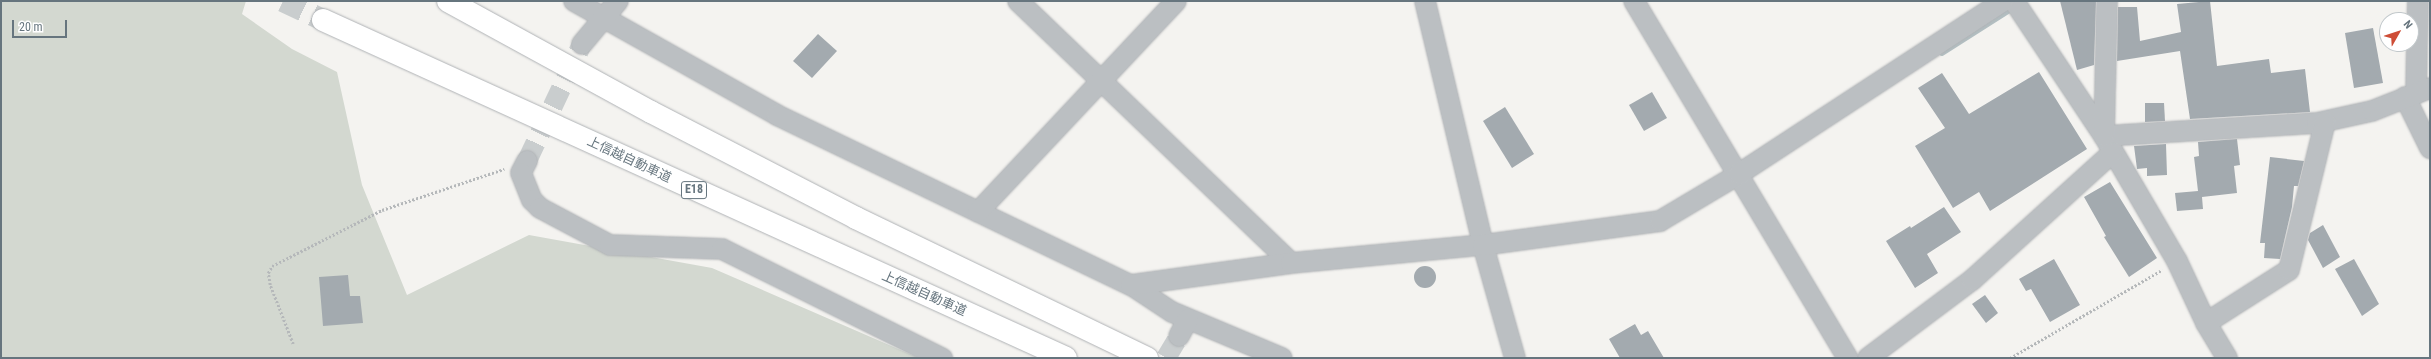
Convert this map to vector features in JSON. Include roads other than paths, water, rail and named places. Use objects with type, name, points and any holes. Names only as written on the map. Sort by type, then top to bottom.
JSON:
[{"type":"highway","points":[[448,1],[651,112],[856,218],[1146,358]]},
{"type":"highway","name":"上信越自動車道","points":[[324,20],[1066,358]]},
{"type":"street","points":[[574,1],[776,114],[1131,285],[1172,312],[1183,328],[1282,358]]},
{"type":"street","points":[[582,44],[602,18],[618,1]]},
{"type":"street","points":[[1018,1],[1291,263]]},
{"type":"street","points":[[978,212],[1100,80],[1176,1]]},
{"type":"street","points":[[1425,1],[1483,245],[1515,358]]},
{"type":"street","points":[[1634,1],[1740,174],[1848,358]]},
{"type":"street","points":[[1131,285],[1291,263],[1483,245],[1660,221],[1740,174],[2003,1]]},
{"type":"street","points":[[2014,1],[2108,145],[2177,261],[2206,323],[2227,358]]},
{"type":"street","points":[[2107,1],[2108,145]]},
{"type":"street","points":[[2418,1],[2417,93],[2430,148]]},
{"type":"street","points":[[1868,358],[1972,280],[2108,145],[2325,122],[2372,111],[2417,93]]},
{"type":"street","points":[[2206,323],[2288,270],[2325,122]]},
{"type":"street","points":[[527,161],[521,173],[532,200],[540,208],[610,245],[722,249],[942,358]]},
{"type":"waterway","points":[[1942,53],[2011,9]]},
{"type":"tunnel","points":[[283,1],[323,20]]},
{"type":"tunnel","points":[[527,161],[582,44]]},
{"type":"tunnel","points":[[1166,358],[1179,336]]}]
